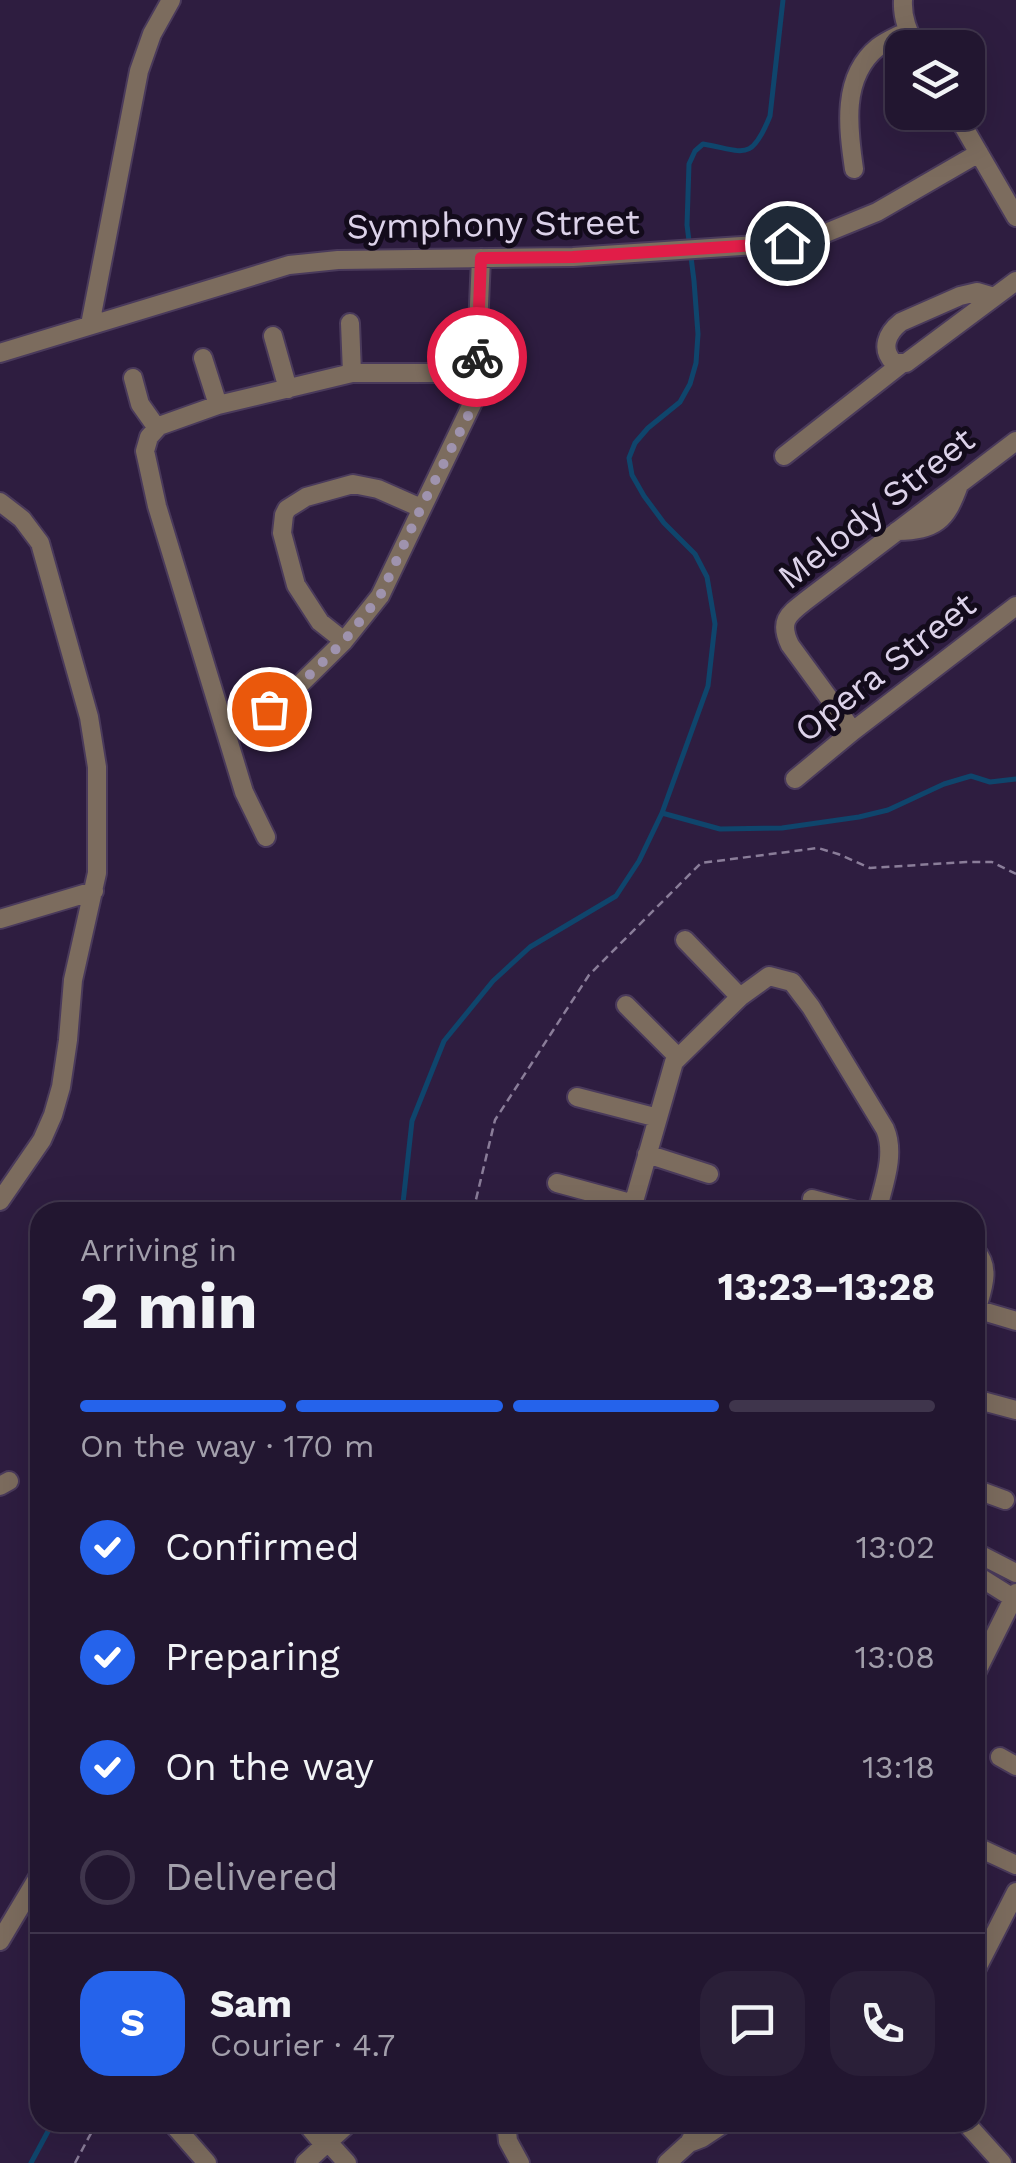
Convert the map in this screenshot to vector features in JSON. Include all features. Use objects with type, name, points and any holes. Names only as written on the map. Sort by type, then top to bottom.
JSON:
[{"type":"street","points":[[90,325],[139,71],[152,34],[171,0]]},
{"type":"street","points":[[903,0],[902,12],[909,30]]},
{"type":"street","points":[[854,169],[848,122],[852,90],[862,64],[885,45]]},
{"type":"street","points":[[966,130],[1016,217]]},
{"type":"street","name":"Symphony Street","points":[[0,353],[289,265],[338,260],[668,252],[750,247],[816,237],[877,212],[979,152]]},
{"type":"street","points":[[225,725],[280,704],[344,641],[380,596],[475,398],[481,258]]},
{"type":"street","points":[[784,456],[1016,281]]},
{"type":"street","points":[[900,365],[888,358],[886,346],[893,328],[901,322],[960,296],[977,292],[994,297]]},
{"type":"street","points":[[350,323],[352,373]]},
{"type":"street","points":[[274,336],[288,388]]},
{"type":"street","points":[[203,358],[218,405]]},
{"type":"street","points":[[266,837],[244,792],[150,479],[145,452],[149,437],[171,421],[218,405],[352,373],[476,373]]},
{"type":"street","points":[[133,378],[140,404],[157,428]]},
{"type":"street","name":"Melody Street","points":[[853,730],[790,644],[784,624],[798,607],[1016,441]]},
{"type":"street","points":[[344,641],[320,622],[296,584],[282,533],[287,509],[306,497],[353,484],[378,488],[421,508]]},
{"type":"street","points":[[0,502],[22,519],[40,542],[88,717],[97,767],[98,808],[97,873],[73,980],[61,1087],[42,1140],[0,1202]]},
{"type":"street","name":"Opera Street","points":[[795,779],[853,730],[1014,609]]},
{"type":"street","points":[[0,919],[94,890]]},
{"type":"street","points":[[685,940],[740,997]]},
{"type":"street","points":[[635,1202],[678,1057],[740,997],[769,976],[792,982],[886,1129],[890,1142],[879,1202]]},
{"type":"street","points":[[626,1005],[678,1057]]},
{"type":"street","points":[[578,1096],[658,1118]]},
{"type":"street","points":[[648,1154],[709,1174]]},
{"type":"street","points":[[557,1182],[615,1202]]},
{"type":"street","points":[[812,1199],[823,1202]]},
{"type":"street","points":[[985,1314],[1016,1321]]},
{"type":"street","points":[[985,1402],[1016,1410]]},
{"type":"street","points":[[985,1493],[1004,1500]]},
{"type":"street","points":[[985,1557],[1016,1573]]},
{"type":"street","points":[[985,1580],[1015,1597],[985,1655]]},
{"type":"street","points":[[985,1851],[1016,1865]]},
{"type":"street","points":[[0,1941],[30,1891]]},
{"type":"street","points":[[985,1940],[1016,1892]]},
{"type":"street","points":[[180,2132],[207,2163]]},
{"type":"street","points":[[315,2132],[347,2163]]},
{"type":"street","points":[[305,2163],[340,2132]]},
{"type":"street","points":[[505,2132],[520,2163]]},
{"type":"street","points":[[666,2163],[695,2132]]},
{"type":"street","points":[[688,2143],[711,2132]]},
{"type":"street","points":[[974,2132],[1002,2163]]},
{"type":"path","points":[[75,2163],[92,2132]]},
{"type":"waterway","points":[[403,1202],[412,1121],[444,1041],[493,981],[530,947],[616,896],[639,861],[662,813],[708,686],[715,624],[707,577],[695,554],[644,496],[632,475],[629,458],[648,428],[680,402],[696,363],[698,334],[687,225],[689,164],[703,144],[745,150],[763,131],[770,116],[783,0]]},
{"type":"waterway","points":[[662,813],[720,829],[782,828],[888,810],[971,776],[990,782],[1016,779]]},
{"type":"waterway","points":[[31,2163],[48,2132]]},
{"type":"way so far","points":[[269,709],[302,684],[380,596],[470,412],[475,398],[477,357]]},
{"type":"route","points":[[477,357],[481,258],[573,257],[787,243]]}]
